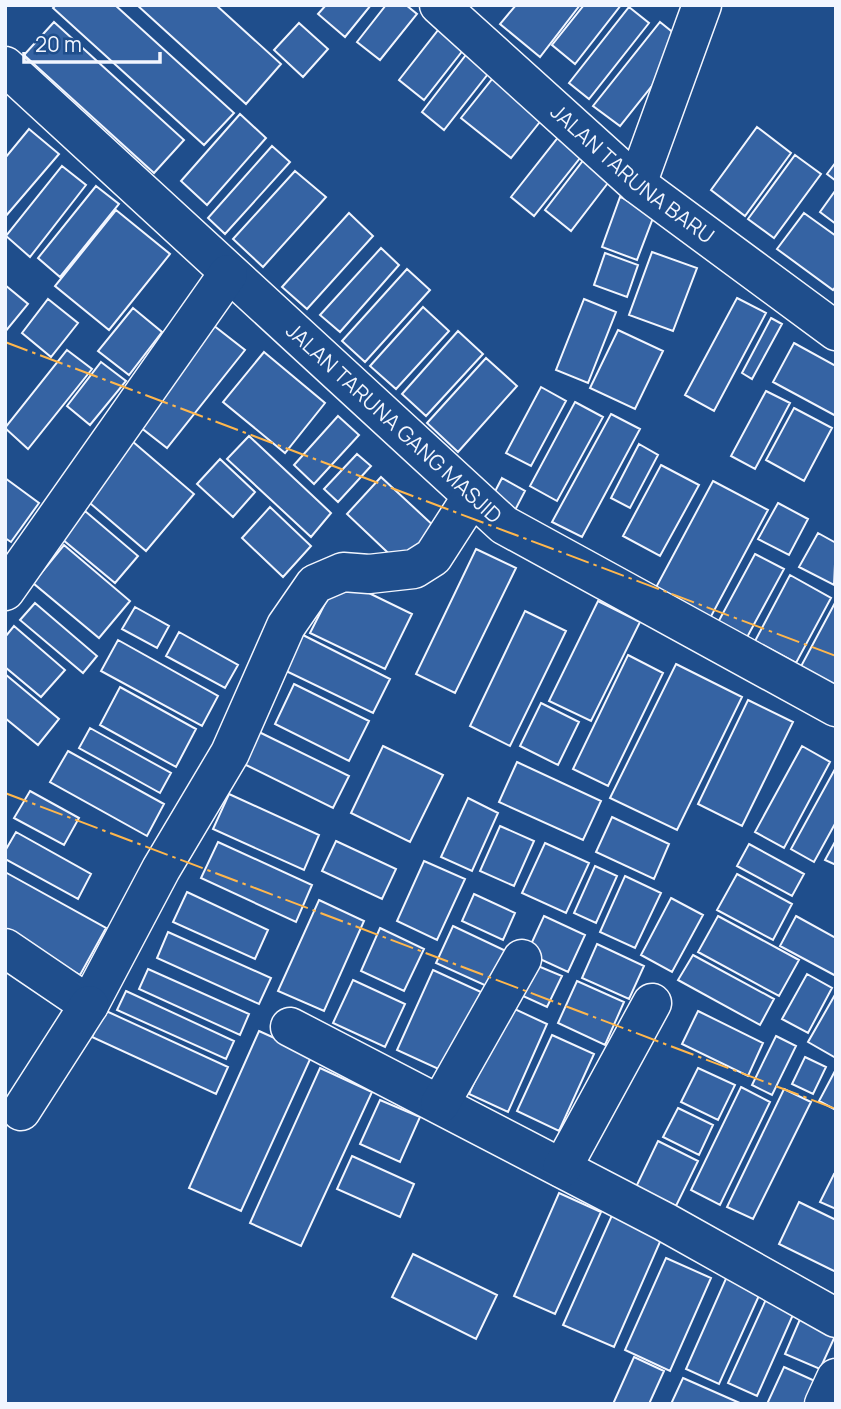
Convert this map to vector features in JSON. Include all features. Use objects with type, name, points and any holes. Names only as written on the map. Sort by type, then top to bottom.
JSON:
[{"type":"street","name":"JALAN TARUNA BARU","points":[[439,5],[637,184],[836,331]]},
{"type":"street","points":[[637,184],[702,5]]},
{"type":"street","name":"JALAN TARUNA GANG MASJID","points":[[5,66],[471,498],[504,525],[836,707]]},
{"type":"street","points":[[5,591],[228,274]]},
{"type":"street","points":[[21,1111],[89,1005],[160,869],[230,753],[286,626],[315,584],[343,572],[369,574],[414,569],[433,557],[471,498]]},
{"type":"street","points":[[5,948],[89,1005]]},
{"type":"street","points":[[440,1104],[522,959]]},
{"type":"street","points":[[562,1168],[652,1003]]},
{"type":"street","points":[[290,1027],[562,1168],[836,1318]]},
{"type":"street","points":[[824,1404],[836,1378]]},
{"type":"building","points":[[56,5],[115,5],[234,113],[204,145],[53,8]]},
{"type":"building","points":[[137,5],[216,5],[281,64],[246,104]]},
{"type":"building","points":[[326,5],[371,5],[345,37],[318,14]]},
{"type":"building","points":[[386,5],[406,5],[417,14],[380,60],[357,42]]},
{"type":"building","points":[[516,5],[580,5],[540,57],[500,24]]},
{"type":"building","points":[[584,5],[621,5],[575,64],[552,45]]},
{"type":"building","points":[[629,7],[649,23],[589,99],[569,83]]},
{"type":"building","points":[[446,20],[471,40],[424,100],[399,80]]},
{"type":"building","points":[[54,22],[184,140],[154,173],[24,55]]},
{"type":"building","points":[[660,22],[686,43],[620,126],[593,106]]},
{"type":"building","points":[[299,23],[328,49],[303,77],[274,50]]},
{"type":"building","points":[[472,47],[495,65],[444,130],[422,112]]},
{"type":"building","points":[[497,73],[547,113],[511,158],[461,118]]},
{"type":"building","points":[[240,114],[266,138],[207,205],[181,181]]},
{"type":"building","points":[[757,127],[791,153],[745,216],[711,190]]},
{"type":"building","points":[[29,129],[59,154],[5,217],[5,158]]},
{"type":"building","points":[[560,135],[584,153],[534,216],[511,197]]},
{"type":"building","points":[[272,146],[290,162],[225,234],[208,218]]},
{"type":"building","points":[[795,155],[821,174],[774,238],[748,219]]},
{"type":"building","points":[[585,158],[611,179],[571,231],[545,210]]},
{"type":"building","points":[[836,162],[836,181],[827,174]]},
{"type":"building","points":[[62,166],[86,185],[30,257],[6,236]]},
{"type":"building","points":[[295,171],[326,197],[263,267],[233,239]]},
{"type":"building","points":[[96,186],[119,204],[60,277],[38,258]]},
{"type":"building","points":[[836,192],[836,224],[820,212]]},
{"type":"building","points":[[620,197],[656,210],[637,260],[602,247]]},
{"type":"building","points":[[116,210],[170,254],[109,330],[55,286]]},
{"type":"building","points":[[349,213],[373,236],[307,309],[282,287]]},
{"type":"building","points":[[804,213],[836,236],[836,286],[833,290],[777,249]]},
{"type":"building","points":[[381,248],[399,265],[340,332],[320,315]]},
{"type":"building","points":[[652,252],[697,268],[673,331],[629,315]]},
{"type":"building","points":[[605,253],[638,265],[627,297],[594,285]]},
{"type":"building","points":[[407,269],[430,290],[365,362],[342,341]]},
{"type":"building","points":[[5,285],[28,304],[5,332]]},
{"type":"building","points":[[737,298],[766,313],[714,411],[685,395]]},
{"type":"building","points":[[48,299],[78,323],[51,357],[22,333]]},
{"type":"building","points":[[584,299],[616,312],[588,383],[556,370]]},
{"type":"building","points":[[423,307],[449,331],[396,389],[370,366]]},
{"type":"building","points":[[133,308],[162,332],[129,375],[98,351]]},
{"type":"building","points":[[771,318],[782,324],[752,379],[742,373]]},
{"type":"building","points":[[213,325],[245,350],[167,448],[135,423]]},
{"type":"building","points":[[618,330],[663,351],[635,409],[590,388]]},
{"type":"building","points":[[458,331],[483,354],[426,416],[402,394]]},
{"type":"building","points":[[794,343],[836,366],[836,416],[773,382]]},
{"type":"building","points":[[67,350],[92,369],[28,449],[5,428]]},
{"type":"building","points":[[264,352],[325,403],[285,453],[223,402]]},
{"type":"building","points":[[486,358],[517,386],[458,452],[427,423]]},
{"type":"building","points":[[101,362],[126,381],[90,425],[67,406]]},
{"type":"building","points":[[541,387],[566,401],[531,466],[506,453]]},
{"type":"building","points":[[766,391],[790,403],[755,469],[731,456]]},
{"type":"building","points":[[575,402],[603,417],[557,501],[530,486]]},
{"type":"building","points":[[794,408],[832,428],[804,481],[766,460]]},
{"type":"building","points":[[611,414],[640,429],[582,537],[552,522]]},
{"type":"building","points":[[338,416],[359,435],[314,484],[294,465]]},
{"type":"building","points":[[249,436],[331,513],[311,537],[227,459]]},
{"type":"building","points":[[132,441],[194,494],[146,551],[84,498]]},
{"type":"building","points":[[639,444],[658,455],[630,508],[611,498]]},
{"type":"building","points":[[357,454],[371,466],[338,502],[324,489]]},
{"type":"building","points":[[220,459],[255,492],[233,517],[197,484]]},
{"type":"building","points":[[661,465],[699,485],[660,556],[623,536]]},
{"type":"building","points":[[381,477],[436,528],[402,566],[347,514]]},
{"type":"building","points":[[5,478],[39,503],[11,542],[5,538]]},
{"type":"building","points":[[502,478],[525,491],[513,514],[490,501]]},
{"type":"building","points":[[713,481],[768,510],[708,622],[653,593]]},
{"type":"building","points":[[778,503],[808,519],[789,555],[758,539]]},
{"type":"building","points":[[270,507],[311,546],[283,577],[242,538]]},
{"type":"building","points":[[85,511],[138,556],[115,583],[62,539]]},
{"type":"building","points":[[818,533],[836,543],[834,585],[799,567]]},
{"type":"building","points":[[64,545],[130,601],[99,638],[33,583]]},
{"type":"building","points":[[476,549],[516,568],[455,693],[416,674]]},
{"type":"building","points":[[755,554],[784,569],[745,641],[716,626]]},
{"type":"building","points":[[790,575],[831,598],[796,663],[755,641]]},
{"type":"building","points":[[338,578],[412,614],[385,669],[310,633]]},
{"type":"building","points":[[598,601],[640,622],[591,721],[549,701]]},
{"type":"building","points":[[836,601],[836,684],[833,689],[799,670]]},
{"type":"building","points":[[35,603],[97,656],[83,673],[20,620]]},
{"type":"building","points":[[135,607],[169,626],[157,648],[122,629]]},
{"type":"building","points":[[525,611],[566,631],[510,746],[470,726]]},
{"type":"building","points":[[14,626],[65,670],[41,697],[5,667],[5,637]]},
{"type":"building","points":[[179,632],[238,665],[225,688],[166,656]]},
{"type":"building","points":[[301,634],[390,679],[373,713],[284,670]]},
{"type":"building","points":[[118,640],[218,696],[202,726],[101,671]]},
{"type":"building","points":[[628,655],[663,673],[608,786],[573,769]]},
{"type":"building","points":[[676,664],[742,697],[677,830],[610,798]]},
{"type":"building","points":[[5,674],[59,719],[38,745],[5,718]]},
{"type":"building","points":[[294,684],[369,721],[349,761],[275,724]]},
{"type":"building","points":[[120,687],[196,729],[176,767],[100,725]]},
{"type":"building","points":[[748,700],[793,722],[742,826],[698,804]]},
{"type":"building","points":[[541,703],[579,722],[558,765],[520,746]]},
{"type":"building","points":[[90,728],[171,773],[160,793],[79,748]]},
{"type":"building","points":[[259,732],[349,776],[333,808],[244,764]]},
{"type":"building","points":[[383,746],[443,775],[410,842],[351,813]]},
{"type":"building","points":[[802,746],[830,762],[784,848],[755,832]]},
{"type":"building","points":[[68,751],[164,804],[147,836],[50,782]]},
{"type":"building","points":[[517,762],[601,801],[583,840],[499,802]]},
{"type":"building","points":[[835,769],[836,822],[814,862],[791,849]]},
{"type":"building","points":[[30,791],[79,818],[64,845],[14,818]]},
{"type":"building","points":[[229,794],[319,835],[304,870],[213,829]]},
{"type":"building","points":[[468,798],[498,813],[472,871],[441,857]]},
{"type":"building","points":[[612,817],[669,844],[654,879],[596,852]]},
{"type":"building","points":[[500,826],[534,841],[514,886],[480,871]]},
{"type":"building","points":[[16,832],[91,874],[78,899],[5,859],[5,851]]},
{"type":"building","points":[[836,840],[836,865],[825,860]]},
{"type":"building","points":[[336,841],[396,869],[382,899],[322,871]]},
{"type":"building","points":[[218,842],[312,885],[296,922],[201,878]]},
{"type":"building","points":[[545,843],[589,863],[566,913],[522,893]]},
{"type":"building","points":[[749,844],[804,874],[792,896],[737,866]]},
{"type":"building","points":[[424,861],[465,879],[437,940],[397,921]]},
{"type":"building","points":[[595,866],[617,876],[596,923],[574,913]]},
{"type":"building","points":[[5,872],[106,928],[80,975],[5,933]]},
{"type":"building","points":[[737,874],[792,904],[773,940],[717,910]]},
{"type":"building","points":[[625,876],[661,893],[635,948],[600,932]]},
{"type":"building","points":[[187,892],[268,930],[255,959],[173,922]]},
{"type":"building","points":[[474,894],[515,913],[503,940],[462,921]]},
{"type":"building","points":[[671,898],[703,915],[672,972],[641,955]]},
{"type":"building","points":[[319,900],[364,921],[324,1011],[278,991]]},
{"type":"building","points":[[544,916],[585,935],[568,972],[527,953]]},
{"type":"building","points":[[718,916],[799,960],[779,996],[698,952]]},
{"type":"building","points":[[796,916],[836,938],[836,976],[780,946]]},
{"type":"building","points":[[453,926],[508,952],[491,988],[436,963]]},
{"type":"building","points":[[380,928],[424,949],[404,991],[361,971]]},
{"type":"building","points":[[168,932],[271,978],[259,1004],[157,958]]},
{"type":"building","points":[[597,944],[644,966],[629,999],[582,978]]},
{"type":"building","points":[[693,955],[774,999],[760,1025],[678,980]]},
{"type":"building","points":[[526,961],[562,976],[547,1007],[512,991]]},
{"type":"building","points":[[148,969],[249,1014],[240,1035],[139,989]]},
{"type":"building","points":[[433,970],[481,992],[445,1072],[397,1050]]},
{"type":"building","points":[[807,974],[832,988],[808,1033],[782,1019]]},
{"type":"building","points":[[353,980],[405,1004],[385,1047],[333,1023]]},
{"type":"building","points":[[577,981],[624,1002],[605,1045],[558,1023]]},
{"type":"building","points":[[126,991],[234,1041],[226,1059],[117,1010]]},
{"type":"building","points":[[836,993],[836,1058],[808,1042]]},
{"type":"building","points":[[508,1006],[547,1024],[508,1112],[469,1094]]},
{"type":"building","points":[[104,1010],[228,1067],[216,1094],[92,1037]]},
{"type":"building","points":[[698,1011],[763,1043],[748,1076],[682,1044]]},
{"type":"building","points":[[259,1031],[312,1055],[241,1211],[189,1188]]},
{"type":"building","points":[[552,1035],[594,1054],[559,1131],[517,1111]]},
{"type":"building","points":[[776,1036],[796,1046],[772,1095],[752,1085]]},
{"type":"building","points":[[805,1057],[826,1067],[813,1094],[792,1084]]},
{"type":"building","points":[[320,1068],[372,1092],[301,1246],[250,1223]]},
{"type":"building","points":[[698,1068],[735,1085],[718,1120],[681,1102]]},
{"type":"building","points":[[836,1072],[836,1110],[819,1101]]},
{"type":"building","points":[[741,1087],[770,1102],[720,1205],[691,1190]]},
{"type":"building","points":[[784,1089],[811,1102],[753,1219],[727,1207]]},
{"type":"building","points":[[380,1100],[420,1117],[400,1162],[360,1144]]},
{"type":"building","points":[[678,1108],[713,1125],[699,1155],[663,1137]]},
{"type":"building","points":[[658,1141],[698,1161],[676,1206],[636,1187]]},
{"type":"building","points":[[352,1156],[414,1184],[400,1217],[337,1189]]},
{"type":"building","points":[[834,1174],[836,1175],[836,1209],[820,1202]]},
{"type":"building","points":[[559,1193],[601,1212],[555,1314],[514,1296]]},
{"type":"building","points":[[799,1202],[836,1220],[836,1272],[779,1244]]},
{"type":"building","points":[[613,1213],[663,1235],[614,1347],[563,1325]]},
{"type":"building","points":[[413,1254],[497,1295],[476,1339],[392,1297]]},
{"type":"building","points":[[666,1258],[711,1278],[670,1371],[625,1350]]},
{"type":"building","points":[[728,1274],[762,1289],[719,1384],[686,1369]]},
{"type":"building","points":[[768,1295],[796,1308],[757,1396],[728,1383]]},
{"type":"building","points":[[804,1310],[836,1334],[820,1369],[785,1354]]},
{"type":"building","points":[[634,1357],[664,1371],[649,1404],[613,1404]]},
{"type":"building","points":[[784,1367],[815,1381],[805,1404],[767,1404]]},
{"type":"building","points":[[683,1378],[742,1404],[671,1404]]},
{"type":"power","points":[[5,342],[836,656]]},
{"type":"power","points":[[5,793],[836,1109]]}]
